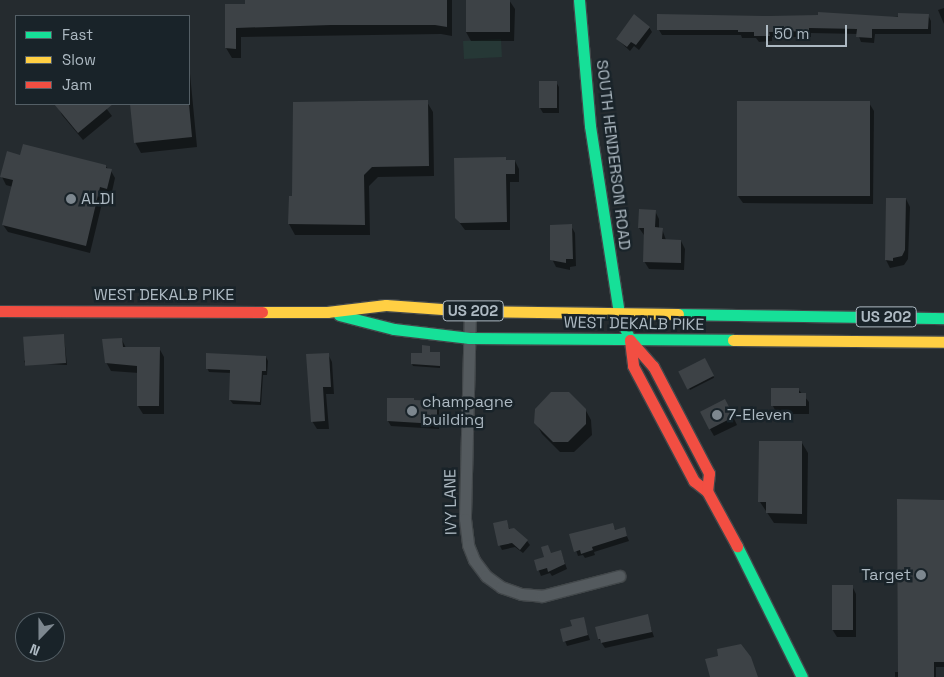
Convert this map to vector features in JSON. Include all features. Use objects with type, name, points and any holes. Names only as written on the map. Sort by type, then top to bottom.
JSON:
[{"type":"main road","name":"SOUTH HENDERSON ROAD","points":[[579,0],[590,126],[619,314],[630,340]]},
{"type":"main road","name":"WEST DEKALB PIKE","points":[[0,311],[327,312],[386,305],[470,311],[944,318]]},
{"type":"main road","name":"WEST DEKALB PIKE","points":[[327,312],[394,329],[469,338],[942,342]]},
{"type":"main road","points":[[630,340],[634,366],[694,481],[707,491],[766,602],[802,677]]},
{"type":"main road","points":[[630,340],[653,366],[709,473],[707,491]]},
{"type":"street","name":"IVY LANE","points":[[470,311],[465,519],[468,545],[474,560],[486,576],[501,587],[521,594],[542,596],[619,576]]},
{"type":"shaded area","points":[[501,39],[502,57],[464,59],[463,41]]},
{"type":"building","points":[[245,0],[447,0],[447,27],[435,25],[331,25],[236,28],[236,49],[225,48],[225,4],[245,4]]},
{"type":"building","points":[[466,0],[510,0],[510,32],[466,32]]},
{"type":"building","points":[[818,12],[898,17],[898,13],[929,14],[928,29],[872,29],[872,38],[856,37],[857,29],[809,28],[809,31],[769,32],[770,36],[754,36],[754,32],[738,32],[738,30],[657,30],[657,14],[769,16],[818,15]]},
{"type":"building","points":[[634,14],[650,27],[636,45],[631,42],[627,47],[616,39]]},
{"type":"building","points":[[539,81],[557,81],[557,108],[539,108]]},
{"type":"building","points":[[428,100],[429,166],[372,167],[364,175],[365,225],[288,224],[289,196],[292,196],[293,102]]},
{"type":"building","points":[[737,101],[870,101],[870,196],[737,196]]},
{"type":"building","points":[[55,105],[112,105],[78,133]]},
{"type":"building","points":[[130,105],[189,105],[192,137],[134,143]]},
{"type":"building","points":[[23,144],[106,165],[106,168],[112,169],[107,189],[100,187],[86,246],[2,225],[13,180],[0,177],[7,151],[20,155]]},
{"type":"building","points":[[506,157],[506,160],[515,160],[515,174],[506,174],[507,222],[460,223],[455,218],[454,158]]},
{"type":"building","points":[[886,198],[906,198],[905,250],[902,256],[893,258],[893,261],[885,260]]},
{"type":"building","points":[[639,209],[656,210],[655,227],[663,228],[662,239],[681,240],[681,263],[643,262],[644,228],[638,228]]},
{"type":"building","points":[[572,224],[573,259],[566,259],[566,263],[550,260],[550,225]]},
{"type":"building","points":[[64,334],[66,363],[25,366],[23,337]]},
{"type":"building","points":[[122,338],[123,347],[160,347],[159,406],[137,406],[137,366],[105,363],[102,339]]},
{"type":"building","points":[[422,345],[430,346],[430,352],[440,352],[440,366],[411,364],[411,353],[422,353]]},
{"type":"building","points":[[206,353],[266,356],[266,371],[262,371],[260,402],[229,400],[230,370],[206,369]]},
{"type":"building","points":[[329,353],[331,387],[323,387],[325,421],[311,422],[306,354]]},
{"type":"building","points":[[705,358],[714,376],[687,389],[678,372]]},
{"type":"building","points":[[771,388],[799,388],[799,393],[806,393],[806,406],[771,406]]},
{"type":"building","points":[[551,392],[569,392],[586,409],[586,424],[568,442],[553,442],[534,423],[535,409]]},
{"type":"building","name":"champagne building","points":[[387,398],[414,398],[414,400],[437,401],[437,424],[387,421]]},
{"type":"building","name":"7-Eleven","points":[[725,399],[734,417],[709,430],[700,412]]},
{"type":"building","points":[[759,441],[802,441],[802,514],[766,513],[766,502],[758,502]]},
{"type":"building","name":"Target","points":[[897,499],[944,500],[944,662],[934,662],[934,677],[898,677]]},
{"type":"building","points":[[507,520],[509,529],[514,528],[528,540],[520,550],[512,543],[498,546],[493,523]]},
{"type":"building","points":[[613,523],[615,530],[625,527],[627,536],[592,547],[593,550],[581,554],[580,550],[574,552],[569,534]]},
{"type":"building","points":[[548,545],[551,553],[561,550],[565,564],[548,572],[547,568],[537,571],[534,560],[544,557],[541,547]]},
{"type":"building","points":[[832,585],[853,585],[853,630],[832,630]]},
{"type":"building","points":[[648,614],[652,632],[601,643],[600,639],[598,639],[595,627]]},
{"type":"building","points":[[584,617],[588,635],[563,642],[560,629],[572,626],[570,620]]},
{"type":"building","points":[[741,644],[751,657],[758,677],[710,677],[705,659],[718,656],[717,649]]},
{"type":"traffic: fast","points":[[579,0],[590,126],[619,314],[630,340]]},
{"type":"traffic: fast","points":[[678,314],[944,318]]},
{"type":"traffic: fast","points":[[339,315],[394,329],[469,338],[733,340]]},
{"type":"traffic: fast","points":[[737,546],[802,677]]},
{"type":"traffic: slow","points":[[262,312],[327,312],[386,305],[470,311],[678,314]]},
{"type":"traffic: slow","points":[[733,340],[944,342]]},
{"type":"traffic: jam","points":[[0,311],[262,312]]},
{"type":"traffic: jam","points":[[630,340],[633,366],[694,481],[707,491],[737,546]]},
{"type":"traffic: jam","points":[[630,340],[653,366],[709,473],[707,491]]},
{"type":"place","name":"ALDI","points":[[71,199]]},
{"type":"place","name":"champagne building","points":[[412,411]]},
{"type":"place","name":"7-Eleven","points":[[717,415]]},
{"type":"place","name":"Target","points":[[921,575]]}]
